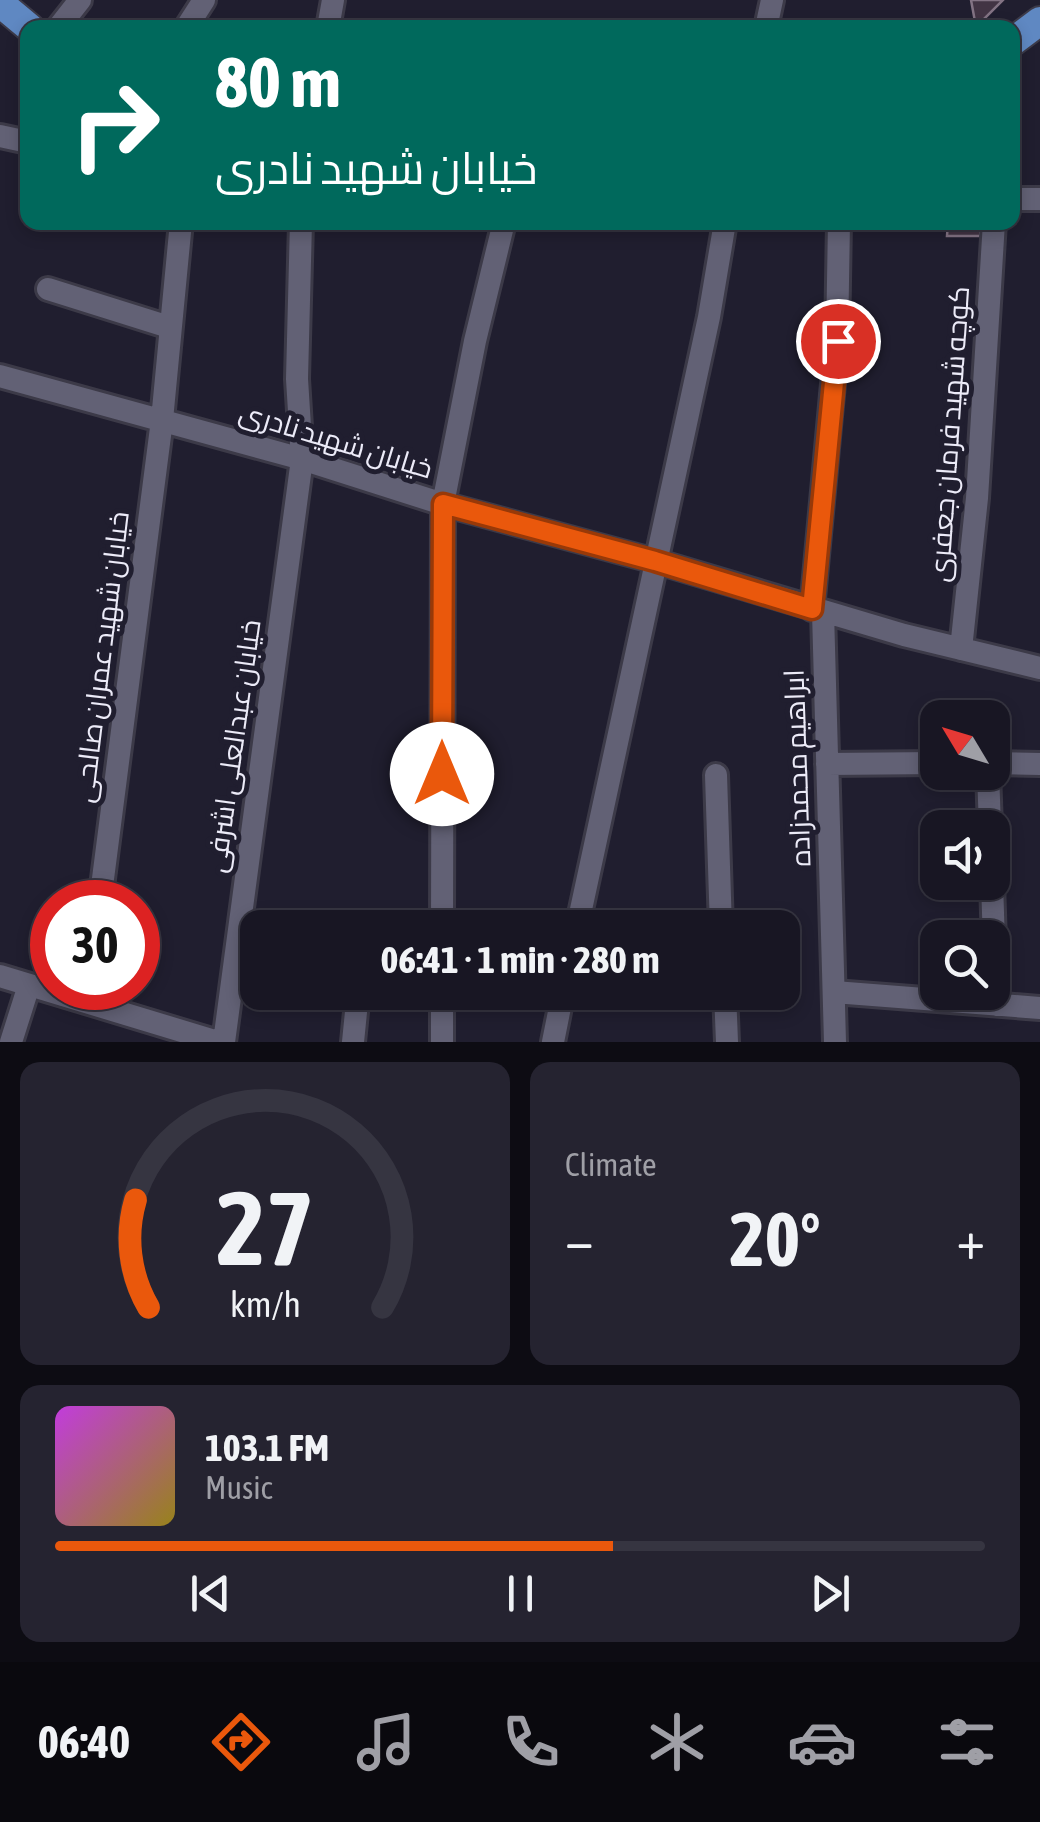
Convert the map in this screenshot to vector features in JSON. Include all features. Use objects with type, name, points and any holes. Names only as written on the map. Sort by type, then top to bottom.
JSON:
[{"type":"main road","points":[[0,3],[20,20]]},
{"type":"street","points":[[64,20],[80,0]]},
{"type":"street","name":"خیابان شهید عمران صالحی","points":[[103,880],[162,420],[180,230]]},
{"type":"street","name":"خیابان عبدالعلی اشرفی","points":[[221,1042],[302,459],[296,379],[301,230]]},
{"type":"street","points":[[442,910],[443,504],[475,341],[502,230]]},
{"type":"street","points":[[581,910],[709,318],[724,230]]},
{"type":"street","name":"ابراهیم محمدزاده","points":[[835,1042],[818,610],[838,341],[839,230]]},
{"type":"street","name":"کوچه شهید فرمان جعفری","points":[[961,649],[977,498],[994,230]]},
{"type":"street","points":[[48,289],[168,326]]},
{"type":"street","name":"خیابان شهید نادری","points":[[0,376],[302,459],[443,504],[818,610],[1040,668]]},
{"type":"street","points":[[827,764],[920,763]]},
{"type":"street","points":[[1010,763],[1040,764]]},
{"type":"street","points":[[716,776],[721,910]]},
{"type":"street","points":[[0,976],[29,985]]},
{"type":"street","points":[[0,986],[29,985]]},
{"type":"street","points":[[12,1042],[29,985]]},
{"type":"street","points":[[834,992],[920,998]]},
{"type":"street","points":[[1010,1005],[1040,1008]]},
{"type":"street","points":[[130,1010],[221,1042]]},
{"type":"street","points":[[353,1042],[356,1010]]},
{"type":"street","points":[[442,1010],[442,1042]]},
{"type":"street","points":[[552,1042],[559,1010]]},
{"type":"street","points":[[725,1010],[727,1042]]},
{"type":"building","points":[[971,0],[1003,0],[983,20],[975,20]]},
{"type":"building","points":[[947,230],[981,230],[980,236],[947,236]]},
{"type":"route","points":[[442,774],[443,504],[655,561],[812,609],[838,341]]}]
